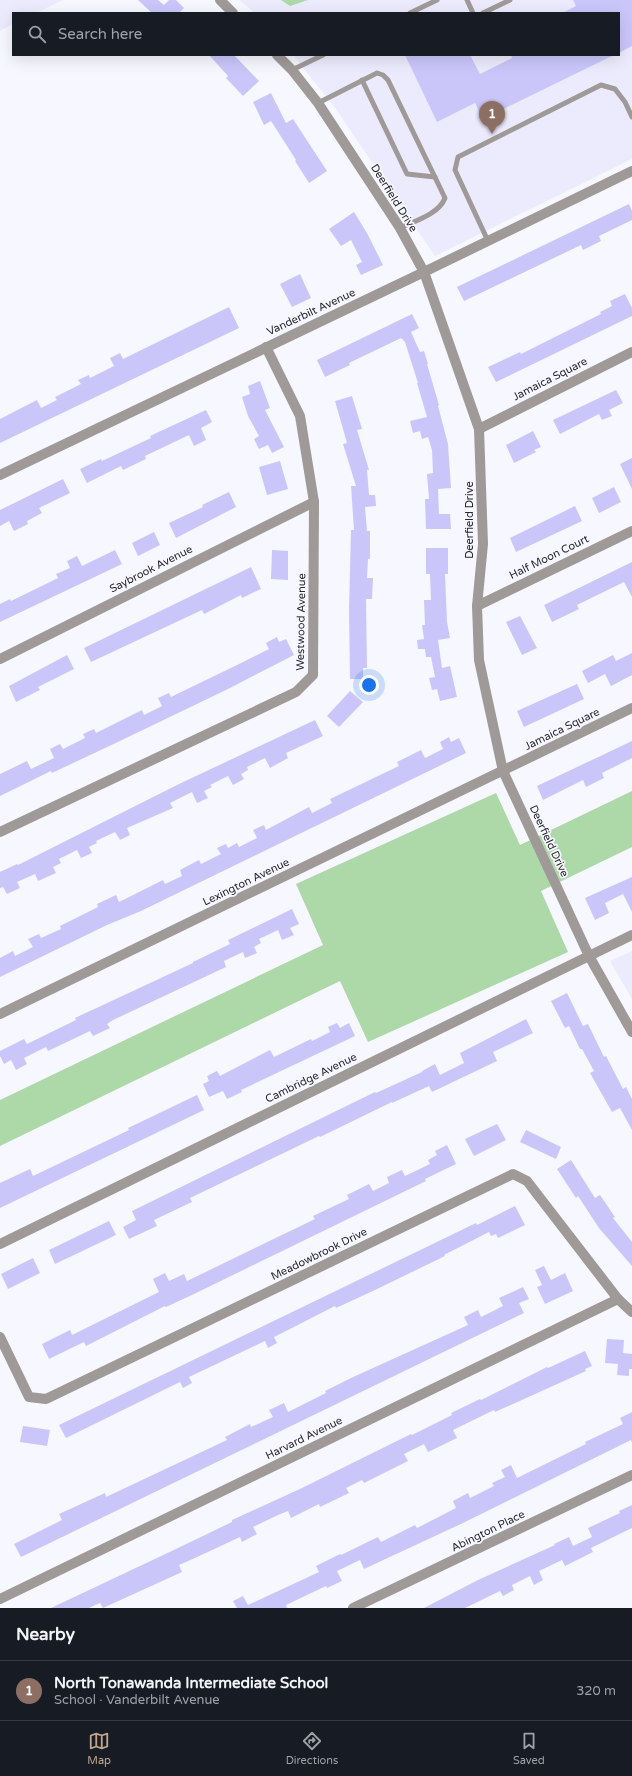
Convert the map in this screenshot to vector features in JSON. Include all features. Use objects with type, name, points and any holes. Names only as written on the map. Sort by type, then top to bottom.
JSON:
[{"type":"street","points":[[220,0],[232,12]]},
{"type":"street","name":"Deerfield Drive","points":[[278,56],[292,70],[318,103],[400,228],[424,272],[479,429],[483,544],[477,606],[479,660],[503,771],[589,956],[632,1032]]},
{"type":"street","name":"Vanderbilt Avenue","points":[[0,475],[424,272],[632,170]]},
{"type":"street","name":"Westwood Avenue","points":[[0,832],[296,692],[313,675],[314,502],[300,416],[266,347]]},
{"type":"street","name":"Jamaica Square","points":[[479,429],[632,352]]},
{"type":"street","name":"Saybrook Avenue","points":[[0,658],[314,502]]},
{"type":"street","name":"Half Moon Court","points":[[477,606],[632,531]]},
{"type":"street","name":"Jamaica Square","points":[[503,771],[632,708]]},
{"type":"street","name":"Lexington Avenue","points":[[0,1014],[503,771]]},
{"type":"street","name":"Cambridge Avenue","points":[[0,1244],[632,935]]},
{"type":"street","name":"Meadowbrook Drive","points":[[0,1337],[29,1397],[46,1399],[513,1174],[527,1181],[618,1299],[632,1312]]},
{"type":"street","name":"Harvard Avenue","points":[[0,1599],[618,1299]]},
{"type":"street","name":"Abington Place","points":[[353,1608],[632,1475]]},
{"type":"lane","points":[[412,12],[437,0]]},
{"type":"lane","points":[[467,0],[473,12]]},
{"type":"lane","points":[[485,12],[510,0]]},
{"type":"lane","points":[[292,70],[321,56]]},
{"type":"lane","points":[[318,103],[377,73],[383,75],[388,80],[444,198],[442,205],[436,210],[400,228]]},
{"type":"lane","points":[[362,80],[407,174],[434,177]]},
{"type":"lane","points":[[488,241],[455,170],[458,157],[601,85],[615,89],[625,102],[632,117]]},
{"type":"shaded area","points":[[0,0],[63,0],[38,12],[12,12],[12,25],[0,31]]},
{"type":"shaded area","points":[[239,0],[632,0],[632,159],[435,256],[336,109],[294,56],[620,56],[620,12],[254,12]]},
{"type":"shaded area","points":[[632,951],[632,999],[610,961]]},
{"type":"green space","points":[[281,0],[308,0],[290,6]]},
{"type":"green space","points":[[632,791],[632,847],[541,891],[568,952],[368,1042],[340,981],[0,1146],[0,1100],[323,945],[296,884],[496,793],[520,845]]},
{"type":"building","points":[[138,0],[158,0],[164,5],[169,0],[176,0],[184,8],[180,12],[151,12]]},
{"type":"building","points":[[573,0],[632,0],[632,46],[620,52],[620,12],[564,12],[576,6]]},
{"type":"building","points":[[210,56],[235,56],[259,81],[243,96],[226,78],[228,76]]},
{"type":"building","points":[[405,56],[471,56],[480,74],[512,58],[511,56],[612,56],[483,119],[475,103],[437,122]]},
{"type":"building","points":[[271,93],[286,123],[293,119],[327,171],[309,183],[271,121],[264,125],[253,102]]},
{"type":"building","points":[[629,204],[632,211],[632,220],[599,236],[601,241],[583,250],[581,245],[464,301],[457,287]]},
{"type":"building","points":[[354,212],[367,233],[383,265],[361,275],[356,265],[362,262],[351,240],[341,246],[329,229]]},
{"type":"building","points":[[300,274],[311,298],[292,307],[280,284]]},
{"type":"building","points":[[625,294],[632,308],[632,316],[496,382],[488,367],[520,352],[521,354],[601,314],[600,312],[612,306],[610,301]]},
{"type":"building","points":[[229,307],[239,328],[0,443],[0,419],[37,400],[41,408],[57,400],[55,397],[81,384],[78,380],[89,375],[90,378],[114,366],[110,358],[120,353],[123,359]]},
{"type":"building","points":[[412,314],[419,328],[411,332],[420,352],[424,351],[448,444],[451,488],[438,489],[439,514],[450,514],[451,529],[426,529],[425,499],[429,499],[427,474],[433,473],[432,450],[428,437],[422,439],[420,431],[413,433],[410,421],[427,417],[405,342],[401,338],[349,363],[350,365],[325,377],[317,360]]},
{"type":"building","points":[[260,381],[270,408],[265,410],[284,447],[272,453],[268,445],[259,449],[254,439],[259,436],[248,416],[242,397],[250,394],[248,386]]},
{"type":"building","points":[[616,390],[623,403],[609,410],[612,416],[602,420],[599,414],[560,434],[553,420]]},
{"type":"building","points":[[352,396],[362,429],[357,430],[369,470],[367,470],[369,495],[375,495],[376,506],[365,507],[367,531],[370,531],[370,559],[368,559],[367,578],[373,578],[372,599],[366,599],[367,668],[363,668],[363,679],[350,679],[349,610],[351,530],[354,530],[351,486],[356,486],[343,444],[347,443],[335,401]]},
{"type":"building","points":[[206,410],[212,422],[201,428],[206,440],[194,446],[189,435],[145,456],[146,459],[123,470],[121,466],[87,483],[80,469],[101,459],[102,461],[151,438],[150,436]]},
{"type":"building","points":[[533,431],[541,447],[534,450],[536,452],[514,463],[506,445]]},
{"type":"building","points":[[632,458],[632,489],[620,464]]},
{"type":"building","points":[[280,461],[288,489],[267,495],[259,467]]},
{"type":"building","points":[[63,479],[70,493],[39,508],[42,513],[27,521],[28,524],[14,531],[9,521],[0,526],[0,510]]},
{"type":"building","points":[[614,487],[621,502],[599,513],[592,498]]},
{"type":"building","points":[[229,492],[236,507],[176,538],[169,523],[203,507],[202,505]]},
{"type":"building","points":[[575,506],[582,521],[516,552],[510,538]]},
{"type":"building","points":[[154,532],[160,545],[138,556],[132,543]]},
{"type":"building","points":[[426,548],[448,548],[448,574],[445,574],[447,622],[450,638],[438,640],[442,668],[450,666],[457,697],[440,701],[437,689],[432,690],[429,678],[435,677],[431,657],[426,657],[425,649],[418,649],[417,640],[424,639],[422,625],[425,625],[424,600],[431,600],[430,574],[426,574]]},
{"type":"building","points":[[115,550],[122,564],[0,622],[0,604],[10,599],[11,601],[58,578],[56,574],[70,568],[67,561],[77,556],[82,566]]},
{"type":"building","points":[[272,550],[288,551],[288,580],[271,579]]},
{"type":"building","points":[[632,562],[632,597],[624,582],[577,605],[579,609],[552,622],[544,605]]},
{"type":"building","points":[[251,567],[261,589],[242,598],[241,595],[204,614],[202,610],[91,662],[84,648]]},
{"type":"building","points":[[520,616],[537,648],[522,655],[506,622]]},
{"type":"building","points":[[277,637],[279,642],[286,639],[294,655],[228,689],[122,740],[52,773],[51,771],[0,796],[0,774],[27,761],[31,769],[54,758],[50,749],[60,744],[63,749],[85,738],[83,734],[94,729],[96,733],[142,710],[144,715],[162,706],[158,698],[169,693],[171,697],[269,649],[266,643]]},
{"type":"building","points":[[632,653],[632,675],[611,686],[605,674],[588,683],[582,671],[613,655],[616,661]]},
{"type":"building","points":[[67,655],[74,669],[38,687],[40,690],[16,702],[9,686]]},
{"type":"building","points":[[577,684],[584,699],[524,727],[517,711]]},
{"type":"building","points":[[350,691],[363,702],[339,727],[327,716]]},
{"type":"building","points":[[315,720],[323,736],[286,753],[288,758],[270,768],[265,758],[247,767],[248,770],[241,774],[244,779],[233,785],[228,776],[210,785],[212,787],[204,791],[208,798],[197,803],[192,792],[170,803],[173,808],[127,828],[130,835],[120,840],[115,832],[96,841],[97,843],[89,847],[92,853],[81,858],[77,850],[59,859],[61,863],[53,867],[56,873],[38,881],[35,874],[17,882],[20,888],[7,894],[3,887],[0,888],[0,872],[17,864],[18,865],[179,784]]},
{"type":"building","points":[[449,737],[451,742],[459,738],[466,753],[141,911],[107,925],[0,977],[0,958],[13,951],[15,956],[33,947],[28,939],[39,934],[41,938],[61,929],[60,926],[98,907],[97,904],[116,895],[119,902],[163,880],[165,884],[182,876],[180,870],[199,860],[201,864],[221,854],[217,848],[226,844],[228,848],[237,843],[239,847],[257,838],[253,830],[264,825],[266,830],[309,807],[312,813],[332,803],[330,799],[399,766],[397,762],[421,750],[425,758],[443,749],[440,742]]},
{"type":"building","points":[[632,741],[632,758],[602,773],[604,778],[586,787],[583,780],[543,800],[537,786]]},
{"type":"building","points":[[632,877],[632,912],[623,894],[605,903],[609,913],[595,920],[585,898]]},
{"type":"building","points":[[292,909],[299,924],[290,928],[294,935],[282,940],[278,930],[259,939],[261,943],[254,947],[257,953],[245,958],[243,952],[224,961],[226,967],[113,1020],[107,1024],[110,1028],[93,1036],[90,1031],[48,1051],[46,1047],[24,1058],[27,1064],[16,1070],[11,1060],[4,1064],[0,1056],[0,1051],[24,1039],[27,1044],[76,1020],[75,1018],[193,963],[230,944],[228,940]]},
{"type":"building","points":[[567,993],[583,1026],[588,1024],[604,1057],[606,1056],[623,1089],[626,1087],[632,1099],[632,1130],[620,1108],[612,1112],[590,1073],[594,1071],[582,1049],[580,1049],[569,1026],[565,1028],[551,1001]]},
{"type":"building","points":[[526,1019],[533,1033],[493,1052],[497,1061],[432,1092],[429,1086],[392,1102],[190,1198],[192,1202],[154,1220],[157,1226],[129,1239],[123,1227],[136,1220],[132,1211],[375,1092],[376,1093],[422,1072],[435,1064],[440,1075],[464,1063],[460,1053]]},
{"type":"building","points":[[337,1023],[340,1028],[349,1023],[355,1036],[241,1090],[242,1092],[227,1099],[223,1091],[209,1097],[203,1084],[209,1081],[207,1076],[217,1071],[220,1076],[270,1050],[274,1057],[311,1039],[312,1041],[330,1032],[328,1027]]},
{"type":"building","points":[[197,1095],[204,1110],[0,1208],[0,1183],[30,1169],[33,1176],[129,1130],[128,1128]]},
{"type":"building","points":[[497,1124],[506,1140],[474,1156],[465,1139]]},
{"type":"building","points":[[526,1130],[561,1147],[556,1159],[520,1142]]},
{"type":"building","points":[[447,1145],[456,1164],[425,1179],[426,1181],[194,1294],[166,1307],[165,1306],[86,1346],[84,1342],[49,1359],[42,1344],[70,1330],[72,1335],[159,1292],[153,1279],[165,1273],[169,1281],[184,1274],[187,1281],[315,1219],[313,1216],[349,1199],[347,1195],[369,1184],[373,1191],[389,1183],[387,1177],[402,1170],[405,1176],[430,1164],[428,1160],[437,1155],[435,1151]]},
{"type":"building","points":[[571,1160],[595,1198],[600,1195],[615,1217],[613,1218],[632,1242],[632,1266],[599,1228],[578,1196],[576,1198],[557,1169]]},
{"type":"building","points":[[515,1206],[525,1225],[498,1238],[496,1234],[491,1236],[489,1232],[444,1255],[445,1256],[336,1308],[335,1306],[274,1337],[277,1343],[268,1348],[265,1341],[189,1377],[192,1383],[183,1388],[180,1382],[66,1438],[59,1425],[476,1223],[477,1225]]},
{"type":"building","points":[[109,1221],[116,1235],[55,1264],[49,1250]]},
{"type":"building","points":[[33,1258],[40,1273],[8,1289],[1,1274]]},
{"type":"building","points":[[544,1266],[551,1280],[565,1273],[573,1291],[545,1304],[537,1287],[542,1285],[535,1270]]},
{"type":"building","points":[[523,1287],[529,1299],[519,1303],[524,1313],[21,1557],[14,1544],[62,1520],[59,1514],[105,1493],[106,1497],[227,1440],[225,1437],[250,1424],[251,1427],[273,1417],[269,1410],[284,1403],[288,1412],[326,1393],[325,1391],[351,1378],[468,1325],[464,1317],[478,1310],[481,1317],[503,1306],[499,1298]]},
{"type":"building","points":[[607,1339],[624,1340],[623,1353],[632,1354],[632,1369],[629,1369],[629,1376],[617,1375],[618,1364],[605,1363]]},
{"type":"building","points":[[585,1351],[592,1366],[585,1369],[586,1371],[495,1412],[494,1410],[453,1430],[457,1438],[428,1452],[424,1444],[404,1454],[408,1461],[364,1483],[362,1480],[346,1488],[349,1493],[320,1507],[319,1504],[291,1518],[288,1511],[278,1515],[253,1527],[257,1534],[242,1542],[240,1537],[179,1565],[182,1572],[103,1608],[100,1603],[89,1608],[51,1608],[232,1522],[232,1520],[302,1488],[411,1434],[412,1435],[480,1399],[481,1400],[547,1367],[548,1368]]},
{"type":"building","points":[[632,1412],[632,1443],[631,1440],[463,1523],[364,1569],[360,1560],[337,1571],[342,1581],[327,1588],[326,1586],[286,1605],[287,1608],[237,1608],[233,1601],[243,1596],[248,1605],[319,1572],[316,1566],[340,1554],[341,1555],[378,1537],[381,1542],[415,1525],[417,1528],[456,1508],[453,1501],[468,1493],[470,1498],[494,1486],[492,1483],[505,1477],[501,1470],[511,1465],[517,1478],[586,1444],[585,1442],[623,1424],[620,1418]]},
{"type":"building","points":[[23,1426],[50,1430],[47,1446],[20,1442]]},
{"type":"building","points":[[632,1505],[632,1528],[591,1548],[593,1552],[565,1566],[562,1560],[539,1571],[543,1580],[534,1585],[530,1576],[512,1585],[514,1590],[503,1596],[500,1591],[465,1608],[424,1608],[478,1580],[555,1545],[554,1544],[569,1537],[573,1546],[592,1537],[588,1528],[620,1513],[619,1511]]},
{"type":"place","name":"North Tonawanda Intermediate School","points":[[492,134]]}]
